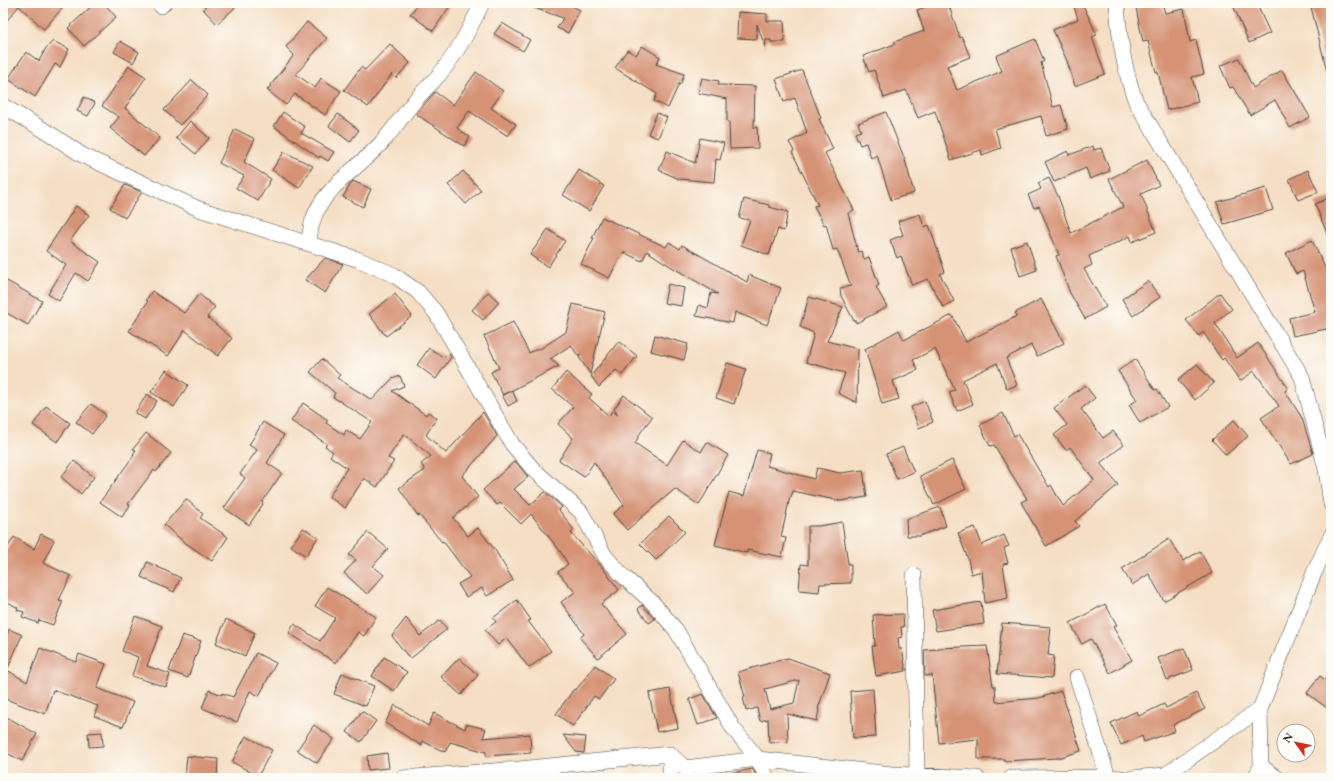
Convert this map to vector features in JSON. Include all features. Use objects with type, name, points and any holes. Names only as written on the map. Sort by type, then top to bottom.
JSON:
[{"type":"street","points":[[310,244],[310,229],[321,203],[345,176],[382,143],[414,101],[438,76],[466,37],[482,3]]},
{"type":"street","points":[[1117,3],[1118,24],[1128,81],[1136,102],[1302,377],[1326,469],[1331,504]]},
{"type":"street","points":[[3,106],[49,132],[82,155],[199,209],[357,259],[394,275],[418,292],[436,313],[512,444],[533,469],[581,512],[606,556],[622,575],[653,603],[676,630],[685,643],[733,728],[758,759],[767,778]]},
{"type":"street","points":[[1277,778],[1258,772],[1260,710],[1314,573],[1331,536]]},
{"type":"street","points":[[914,575],[917,776]]},
{"type":"street","points":[[1011,778],[1115,778],[1077,677]]},
{"type":"street","points":[[1132,778],[1165,775],[1260,710]]},
{"type":"street","points":[[670,754],[670,778]]},
{"type":"street","points":[[402,778],[448,776],[670,754],[685,768],[758,759],[892,774],[977,778]]},
{"type":"building","points":[[3,3],[67,3],[44,29],[19,6],[3,25]]},
{"type":"building","points":[[95,3],[104,3],[116,17],[84,46],[68,28]]},
{"type":"building","points":[[208,3],[240,3],[217,24],[203,9]]},
{"type":"building","points":[[419,3],[452,3],[433,31],[410,14]]},
{"type":"building","points":[[526,3],[566,3],[580,10],[568,33],[557,28],[563,18],[526,5]]},
{"type":"building","points":[[938,3],[948,3],[960,38],[962,37],[970,57],[947,66],[957,90],[1002,71],[996,56],[1035,39],[1044,61],[1041,63],[1053,107],[1061,105],[1068,129],[1046,136],[1041,116],[995,129],[1001,148],[982,155],[981,150],[951,160],[935,111],[918,118],[906,90],[884,98],[874,70],[869,72],[863,56],[924,31],[917,10]]},
{"type":"building","points":[[1073,3],[1082,3],[1097,35],[1092,37],[1105,74],[1075,86],[1067,61],[1053,30],[1078,19]]},
{"type":"building","points":[[1135,3],[1162,3],[1165,13],[1184,9],[1190,42],[1196,40],[1204,74],[1192,77],[1198,102],[1167,110],[1158,72],[1156,72],[1148,41],[1143,42]]},
{"type":"building","points":[[1232,3],[1256,3],[1270,33],[1249,43]]},
{"type":"building","points":[[1310,3],[1331,3],[1331,70],[1327,71]]},
{"type":"building","points":[[738,12],[767,14],[767,21],[784,21],[785,42],[771,42],[771,40],[766,40],[765,47],[757,24],[757,39],[737,38]]},
{"type":"building","points":[[307,22],[327,38],[296,74],[315,88],[321,78],[341,91],[325,115],[295,94],[286,105],[267,90],[294,55],[286,47]]},
{"type":"building","points":[[502,23],[530,40],[523,51],[494,34]]},
{"type":"building","points":[[53,41],[69,49],[60,67],[55,64],[35,97],[8,79],[26,52],[39,61],[46,48]]},
{"type":"building","points":[[120,41],[139,52],[133,63],[114,52]]},
{"type":"building","points":[[390,44],[410,63],[396,78],[392,74],[368,107],[344,90],[361,67],[365,70]]},
{"type":"building","points":[[642,46],[660,57],[656,64],[684,74],[681,84],[679,84],[668,108],[654,101],[657,94],[615,68],[627,50],[636,55]]},
{"type":"building","points":[[1239,58],[1253,88],[1282,70],[1310,117],[1290,128],[1275,100],[1250,115],[1233,87],[1230,88],[1220,66]]},
{"type":"building","points":[[129,66],[146,77],[125,108],[160,138],[144,156],[110,128],[119,117],[102,106]]},
{"type":"building","points":[[802,70],[821,118],[819,119],[833,149],[825,153],[854,210],[848,213],[858,252],[861,251],[864,259],[869,257],[879,285],[876,287],[887,307],[856,323],[841,296],[840,288],[851,286],[837,249],[833,250],[826,224],[824,225],[814,206],[818,205],[792,152],[794,151],[789,142],[807,133],[795,98],[784,102],[776,79]]},
{"type":"building","points":[[476,72],[503,91],[491,108],[516,124],[508,136],[469,111],[457,128],[470,137],[464,146],[416,114],[435,92],[453,105]]},
{"type":"building","points":[[702,78],[719,81],[718,85],[755,86],[754,128],[757,127],[758,148],[730,149],[729,122],[727,121],[727,99],[698,93]]},
{"type":"building","points":[[192,80],[208,95],[180,125],[164,110]]},
{"type":"building","points":[[84,97],[95,103],[88,116],[77,111]]},
{"type":"building","points":[[283,112],[305,127],[301,133],[334,152],[328,161],[320,156],[319,158],[274,126]]},
{"type":"building","points":[[886,112],[905,160],[914,193],[891,200],[877,155],[871,158],[866,143],[860,145],[855,133],[861,131],[858,123]]},
{"type":"building","points":[[657,113],[667,117],[658,138],[648,134]]},
{"type":"building","points":[[338,114],[359,130],[350,142],[329,126]]},
{"type":"building","points":[[190,121],[209,138],[196,154],[176,138]]},
{"type":"building","points":[[235,129],[255,139],[244,162],[271,179],[258,201],[236,188],[244,176],[219,163]]},
{"type":"building","points":[[700,138],[724,143],[720,160],[716,159],[714,182],[679,179],[659,170],[667,151],[695,163]]},
{"type":"building","points":[[1093,146],[1094,150],[1101,148],[1110,171],[1090,179],[1086,168],[1054,182],[1045,162],[1068,151],[1069,155]]},
{"type":"building","points":[[284,152],[313,166],[299,188],[272,170]]},
{"type":"building","points":[[1147,160],[1159,185],[1141,194],[1156,232],[1132,242],[1130,236],[1089,256],[1092,265],[1084,269],[1106,307],[1085,319],[1070,293],[1056,256],[1059,255],[1039,206],[1034,208],[1028,195],[1041,189],[1038,183],[1049,178],[1058,196],[1071,233],[1123,207],[1109,179]]},
{"type":"building","points":[[579,170],[604,186],[589,211],[563,195]]},
{"type":"building","points":[[1308,170],[1318,192],[1298,200],[1289,179]]},
{"type":"building","points":[[463,171],[481,190],[466,204],[448,185]]},
{"type":"building","points":[[353,181],[371,189],[363,207],[343,197]]},
{"type":"building","points":[[125,185],[142,192],[125,218],[110,208]]},
{"type":"building","points":[[1266,188],[1273,210],[1224,224],[1217,202]]},
{"type":"building","points":[[1331,197],[1331,243],[1315,204]]},
{"type":"building","points":[[744,199],[769,205],[769,207],[788,212],[784,231],[778,229],[769,255],[741,245],[750,220],[739,218]]},
{"type":"building","points":[[76,206],[89,215],[70,241],[100,262],[88,281],[76,273],[59,301],[48,294],[66,265],[46,251]]},
{"type":"building","points":[[920,214],[924,227],[929,225],[945,272],[940,274],[954,301],[943,307],[928,279],[912,285],[901,256],[897,258],[890,240],[903,235],[898,221]]},
{"type":"building","points":[[602,217],[666,247],[669,242],[680,249],[682,245],[747,282],[749,275],[781,288],[767,325],[735,312],[733,323],[696,316],[699,305],[708,308],[711,293],[718,294],[647,251],[642,261],[623,252],[609,278],[581,264],[594,238],[592,238]]},
{"type":"building","points":[[548,229],[565,241],[548,267],[530,255]]},
{"type":"building","points":[[1312,240],[1328,274],[1331,273],[1331,328],[1293,336],[1289,318],[1315,312],[1303,271],[1296,274],[1286,253]]},
{"type":"building","points":[[1027,241],[1037,270],[1020,276],[1011,247]]},
{"type":"building","points":[[325,258],[343,264],[325,293],[305,280]]},
{"type":"building","points":[[7,281],[42,301],[28,325],[3,311],[3,288]]},
{"type":"building","points":[[1148,281],[1160,297],[1133,316],[1122,299]]},
{"type":"building","points":[[668,284],[684,288],[681,306],[664,303]]},
{"type":"building","points":[[152,291],[184,313],[199,294],[215,307],[207,317],[232,338],[218,356],[185,330],[168,356],[129,331],[148,301],[146,300]]},
{"type":"building","points":[[488,292],[499,302],[483,320],[472,310]]},
{"type":"building","points":[[1220,293],[1232,309],[1215,323],[1237,358],[1258,343],[1288,388],[1285,391],[1302,418],[1313,454],[1291,464],[1261,418],[1279,406],[1254,371],[1240,381],[1224,358],[1222,360],[1203,332],[1199,336],[1186,320]]},
{"type":"building","points":[[395,294],[412,316],[386,336],[369,314]]},
{"type":"building","points":[[809,297],[843,307],[827,341],[858,349],[857,403],[838,393],[845,373],[806,362],[814,333],[800,327]]},
{"type":"building","points":[[1041,299],[1064,343],[1037,356],[1031,345],[1006,358],[1017,385],[1007,389],[997,363],[963,380],[973,404],[957,411],[949,392],[955,390],[935,349],[913,360],[918,370],[893,381],[899,399],[882,404],[865,349],[899,330],[904,340],[952,315],[966,342],[1017,316],[1015,313]]},
{"type":"building","points":[[573,304],[605,312],[590,374],[579,357],[581,354],[578,356],[571,345],[550,359],[559,366],[503,395],[491,372],[499,368],[484,336],[513,322],[529,353],[539,348],[540,349],[566,332]]},
{"type":"building","points":[[655,335],[688,344],[684,360],[651,351]]},
{"type":"building","points":[[619,341],[637,356],[622,375],[616,370],[599,387],[591,376]]},
{"type":"building","points":[[429,348],[443,357],[449,354],[451,357],[436,379],[417,365]]},
{"type":"building","points":[[322,359],[340,375],[337,378],[372,400],[392,379],[400,376],[404,386],[392,391],[426,415],[428,412],[437,418],[426,435],[446,453],[483,412],[497,436],[462,476],[478,497],[453,518],[468,536],[478,528],[495,550],[513,580],[487,596],[482,588],[466,597],[458,584],[470,577],[443,541],[442,542],[419,515],[418,516],[399,488],[425,470],[421,464],[431,456],[404,434],[388,458],[394,461],[377,487],[364,478],[345,508],[329,497],[347,468],[330,456],[333,452],[325,446],[327,444],[291,421],[303,403],[328,420],[326,423],[344,435],[346,430],[360,439],[372,422],[333,397],[335,393],[310,372]]},
{"type":"building","points":[[1135,359],[1168,407],[1140,423],[1129,405],[1137,400],[1118,371]]},
{"type":"building","points":[[727,363],[746,369],[734,404],[716,398]]},
{"type":"building","points":[[1197,364],[1214,383],[1195,400],[1178,380]]},
{"type":"building","points":[[166,370],[188,385],[174,407],[151,392]]},
{"type":"building","points":[[566,372],[592,394],[589,398],[609,416],[612,411],[618,415],[614,409],[624,395],[652,417],[638,436],[635,443],[667,465],[683,440],[701,452],[707,442],[728,455],[699,505],[675,489],[627,530],[613,514],[624,505],[594,462],[584,477],[559,460],[573,438],[558,424],[573,407],[552,389]]},
{"type":"building","points":[[1085,385],[1095,398],[1081,409],[1103,438],[1113,431],[1124,445],[1100,463],[1118,485],[1075,521],[1079,526],[1046,546],[1021,502],[1027,499],[994,445],[990,446],[980,425],[1003,413],[1014,436],[1017,434],[1049,487],[1051,485],[1063,506],[1094,480],[1070,447],[1066,450],[1054,435],[1067,425],[1054,408]]},
{"type":"building","points":[[512,390],[517,401],[508,406],[502,395]]},
{"type":"building","points":[[147,394],[157,401],[145,419],[135,413]]},
{"type":"building","points":[[925,401],[933,422],[919,428],[911,407]]},
{"type":"building","points":[[91,404],[106,415],[92,434],[76,422]]},
{"type":"building","points":[[46,406],[70,423],[57,442],[33,425]]},
{"type":"building","points":[[1234,420],[1248,436],[1226,455],[1212,440]]},
{"type":"building","points":[[263,422],[284,435],[267,463],[282,473],[262,502],[263,504],[249,525],[224,508],[245,478],[240,474],[257,450],[249,445]]},
{"type":"building","points":[[146,433],[171,453],[156,472],[154,470],[128,504],[130,505],[122,517],[100,502],[134,455],[133,454],[136,450],[133,449]]},
{"type":"building","points":[[903,447],[914,472],[897,479],[886,454]]},
{"type":"building","points":[[757,450],[770,453],[767,466],[814,479],[817,468],[840,473],[863,470],[867,497],[840,501],[793,491],[790,497],[781,537],[786,538],[782,557],[747,550],[747,553],[715,545],[729,492],[744,496]]},
{"type":"building","points":[[952,460],[966,489],[934,505],[920,476]]},
{"type":"building","points":[[74,461],[94,477],[81,494],[61,477]]},
{"type":"building","points":[[515,461],[528,477],[514,489],[530,505],[545,492],[562,507],[559,510],[574,530],[571,533],[602,567],[619,590],[601,604],[627,634],[598,658],[580,638],[584,634],[561,602],[575,592],[558,572],[568,564],[560,551],[531,514],[521,524],[500,503],[497,505],[483,490]]},
{"type":"building","points":[[186,499],[203,514],[200,518],[228,537],[212,561],[184,542],[164,525]]},
{"type":"building","points":[[940,507],[946,526],[919,536],[907,536],[906,519]]},
{"type":"building","points":[[669,516],[685,532],[656,560],[640,544]]},
{"type":"building","points":[[842,522],[848,564],[851,564],[851,583],[820,584],[819,592],[799,590],[801,564],[808,565],[808,526],[819,526]]},
{"type":"building","points":[[975,527],[982,545],[1004,535],[1009,546],[1004,548],[1008,563],[1003,564],[1008,598],[985,603],[982,571],[971,574],[968,559],[958,533]]},
{"type":"building","points":[[303,528],[318,537],[306,556],[291,546]]},
{"type":"building","points":[[368,532],[388,549],[373,566],[384,575],[367,594],[344,573],[356,560],[349,555]]},
{"type":"building","points":[[41,534],[54,540],[43,563],[71,576],[59,600],[63,601],[53,625],[39,620],[38,623],[22,617],[24,612],[17,610],[18,608],[3,599],[3,555],[14,537],[34,549]]},
{"type":"building","points":[[1169,539],[1183,561],[1200,551],[1212,573],[1164,601],[1149,574],[1132,585],[1122,569]]},
{"type":"building","points":[[147,562],[181,578],[174,592],[141,577]]},
{"type":"building","points":[[327,587],[376,617],[364,636],[358,632],[336,663],[289,633],[294,624],[320,641],[335,618],[315,606]]},
{"type":"building","points":[[517,600],[531,620],[528,621],[551,651],[529,668],[507,638],[498,645],[485,630],[496,622],[493,618]]},
{"type":"building","points":[[981,602],[984,624],[936,631],[932,610]]},
{"type":"building","points":[[1105,604],[1117,625],[1113,627],[1132,660],[1110,673],[1091,639],[1082,644],[1070,623]]},
{"type":"building","points":[[642,605],[655,619],[649,623],[638,609]]},
{"type":"building","points":[[903,614],[904,627],[901,627],[902,637],[898,638],[899,649],[902,649],[906,671],[876,676],[872,646],[875,646],[873,615]]},
{"type":"building","points":[[135,616],[162,626],[147,666],[170,674],[166,687],[132,676],[138,657],[122,651]]},
{"type":"building","points":[[406,618],[420,636],[440,620],[447,629],[410,659],[392,636]]},
{"type":"building","points":[[226,619],[255,633],[245,656],[216,643]]},
{"type":"building","points":[[1002,623],[1051,627],[1048,655],[1054,656],[1052,678],[997,674]]},
{"type":"building","points":[[9,629],[22,635],[7,670],[27,682],[40,648],[76,662],[79,654],[106,664],[97,688],[133,702],[123,727],[94,716],[98,706],[53,690],[45,714],[3,698],[3,644]]},
{"type":"building","points":[[182,635],[201,641],[188,678],[169,671]]},
{"type":"building","points":[[987,646],[993,686],[995,686],[996,702],[1039,698],[1061,691],[1081,751],[1058,758],[1004,761],[1004,759],[978,759],[978,739],[939,743],[932,675],[925,676],[924,650]]},
{"type":"building","points":[[1184,648],[1193,670],[1167,680],[1158,658]]},
{"type":"building","points":[[256,653],[276,663],[259,696],[250,691],[237,722],[202,708],[209,690],[233,697]]},
{"type":"building","points":[[384,657],[407,672],[394,691],[372,676]]},
{"type":"building","points":[[459,658],[478,675],[461,695],[441,677]]},
{"type":"building","points":[[788,658],[830,673],[818,709],[817,721],[787,714],[788,742],[769,743],[768,719],[760,721],[757,708],[746,711],[743,697],[745,697],[738,672]],"holes":[[[799,680],[794,703],[770,709],[765,689]]]},
{"type":"building","points":[[595,665],[614,679],[599,699],[594,696],[573,726],[556,714],[574,689],[576,690]]},
{"type":"building","points":[[342,673],[374,686],[366,706],[334,694]]},
{"type":"building","points":[[1320,676],[1331,684],[1331,711],[1307,693]]},
{"type":"building","points":[[670,689],[678,728],[657,732],[649,693]]},
{"type":"building","points":[[873,689],[876,737],[853,738],[850,691]]},
{"type":"building","points":[[1196,693],[1205,709],[1173,725],[1175,731],[1144,742],[1142,736],[1121,745],[1111,723],[1137,711],[1139,716],[1164,704],[1166,708]]},
{"type":"building","points":[[703,694],[717,718],[698,725],[689,699]]},
{"type":"building","points":[[395,705],[428,726],[434,713],[465,729],[466,724],[486,729],[483,738],[530,734],[531,753],[486,756],[486,752],[450,742],[445,752],[422,741],[422,746],[385,723]]},
{"type":"building","points":[[362,711],[376,721],[361,742],[347,732]]},
{"type":"building","points":[[3,715],[37,734],[22,761],[3,751]]},
{"type":"building","points":[[314,725],[334,739],[317,763],[297,750]]},
{"type":"building","points":[[102,732],[103,746],[89,747],[88,733]]},
{"type":"building","points":[[563,735],[586,737],[584,753],[576,752]]},
{"type":"building","points":[[246,736],[272,750],[258,776],[232,762]]},
{"type":"building","points":[[387,753],[389,768],[368,770],[367,756]]},
{"type":"building","points":[[187,756],[218,759],[217,778],[185,778]]},
{"type":"building","points":[[753,769],[757,778],[733,778],[732,773]]}]
